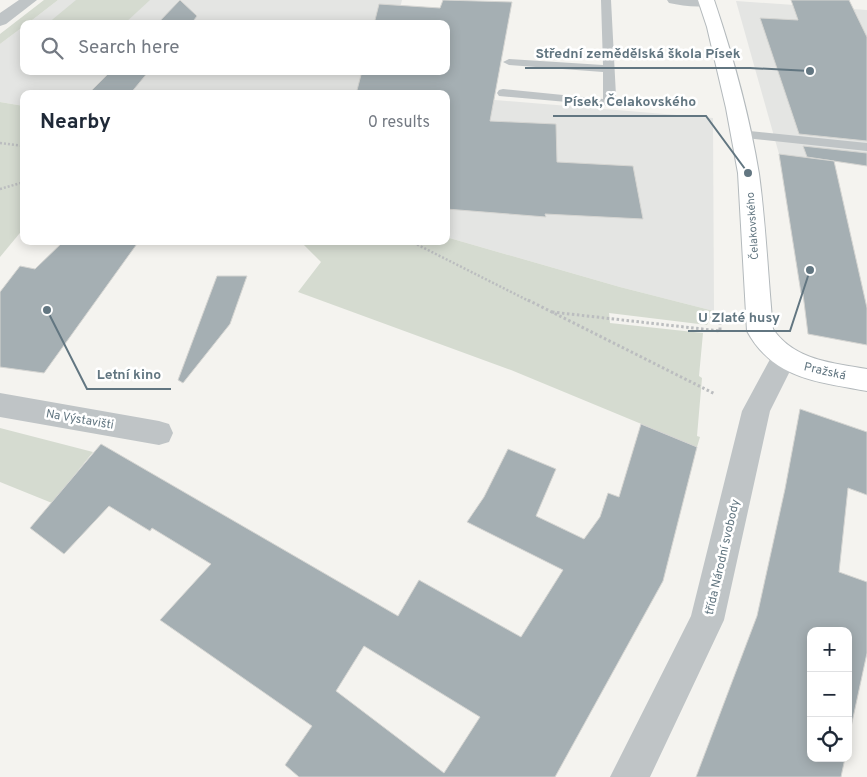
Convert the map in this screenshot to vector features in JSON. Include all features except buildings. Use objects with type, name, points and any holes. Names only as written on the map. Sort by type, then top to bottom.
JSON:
[{"type":"main road","name":"Čelakovského","points":[[706,1],[717,36],[748,173],[758,322],[760,331],[770,347],[784,358]]},
{"type":"main road","name":"Pražská","points":[[784,358],[809,368],[867,380]]},
{"type":"street","points":[[0,21],[29,0]]},
{"type":"street","points":[[675,0],[706,1]]},
{"type":"street","name":"třída Národní svobody","points":[[630,777],[708,620],[756,411],[784,358]]},
{"type":"street","name":"Na Výstavišti","points":[[0,405],[159,433]]},
{"type":"lane","points":[[503,94],[608,103],[610,96],[606,0]]},
{"type":"lane","points":[[509,62],[609,70]]},
{"type":"lane","points":[[740,134],[867,147]]},
{"type":"path","points":[[0,143],[20,146]]},
{"type":"path","points":[[0,189],[20,183]]},
{"type":"path","points":[[418,245],[714,394]]},
{"type":"path","points":[[548,312],[720,331],[720,316]]},
{"type":"shaded area","points":[[44,0],[58,0],[32,20],[20,20],[20,29],[0,44],[0,34]]},
{"type":"shaded area","points":[[58,0],[402,0],[397,20],[32,20]]},
{"type":"shaded area","points":[[76,0],[150,0],[128,20],[52,20]]},
{"type":"shaded area","points":[[736,1],[867,10],[867,165],[779,154]]},
{"type":"shaded area","points":[[20,29],[20,75],[390,75],[411,90],[20,90],[20,105],[0,102],[0,44]]},
{"type":"shaded area","points":[[450,96],[713,118],[714,311],[620,287],[450,238]]},
{"type":"shaded area","points":[[0,102],[20,105],[20,233],[0,257]]},
{"type":"shaded area","points":[[450,238],[620,287],[714,311],[707,325],[609,313],[610,323],[703,333],[699,376],[702,378],[697,436],[700,437],[697,447],[511,370],[298,292],[321,262],[304,245],[450,245]]},
{"type":"shaded area","points":[[0,428],[93,452],[52,503],[0,482]]},
{"type":"place","name":"Střední zemědělská škola Písek","points":[[810,71]]},
{"type":"place","name":"Písek, Čelakovského","points":[[748,173]]},
{"type":"place","name":"U Zlaté husy","points":[[810,270]]},
{"type":"place","name":"Letní kino","points":[[47,310]]}]
